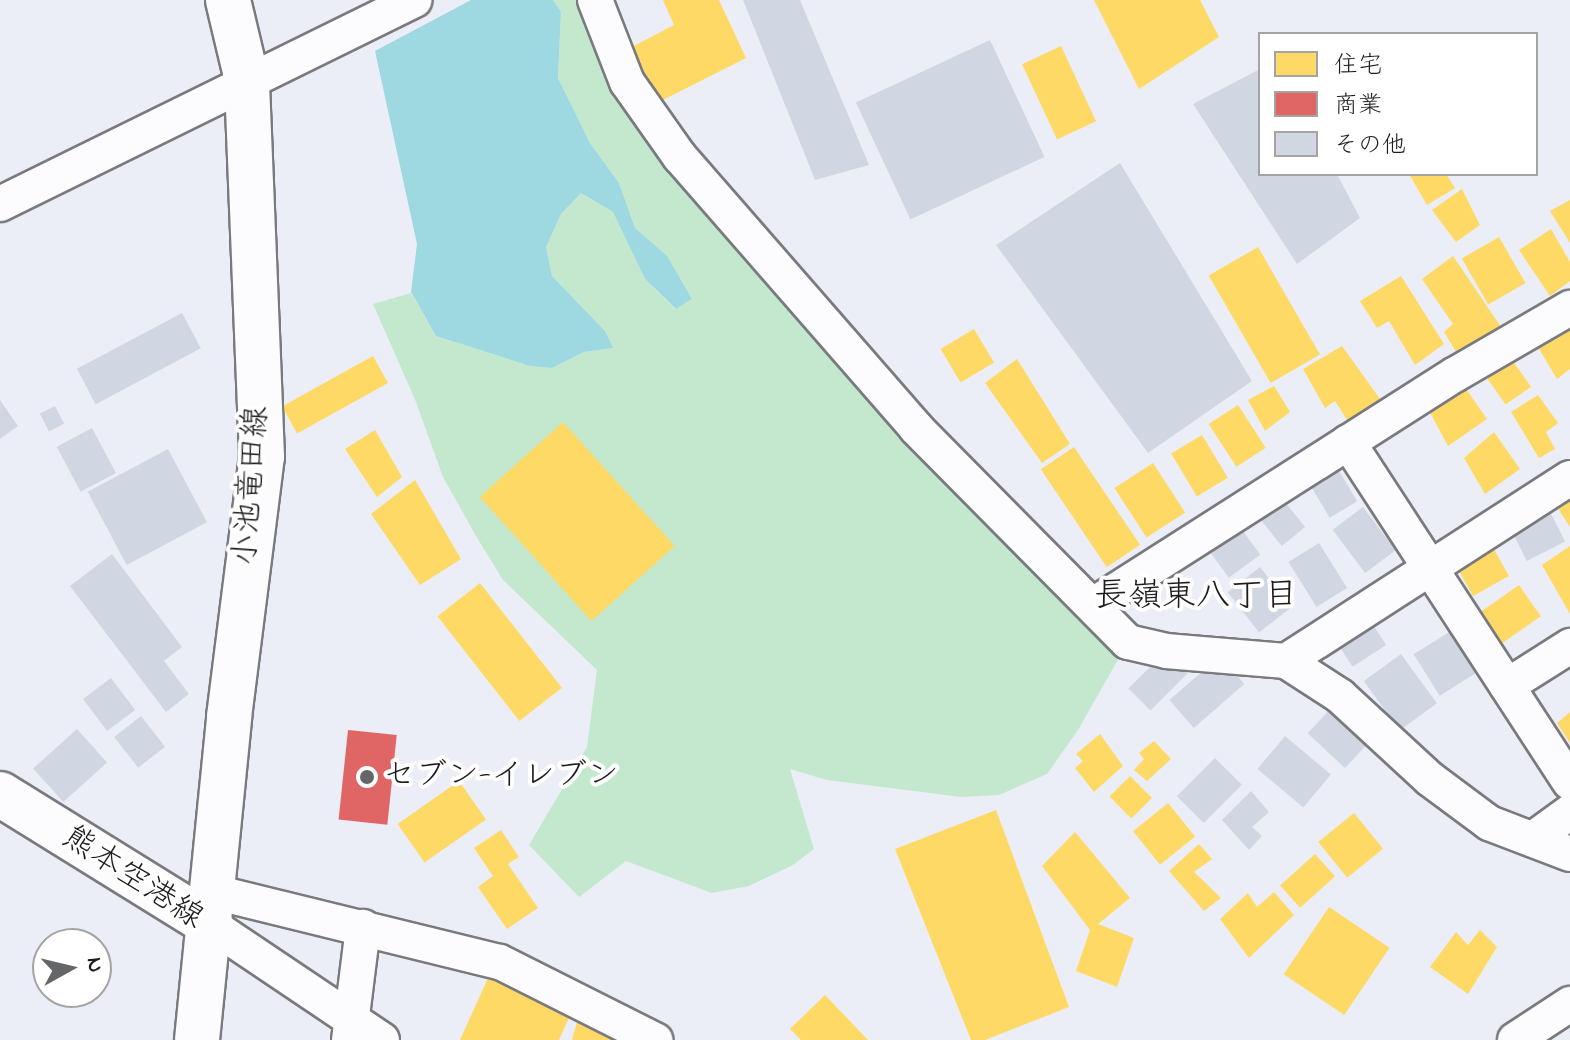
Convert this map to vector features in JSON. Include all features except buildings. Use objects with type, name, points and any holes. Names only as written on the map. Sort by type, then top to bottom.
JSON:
[{"type":"main road","name":"小池竜田線","points":[[213,909],[229,717],[262,457],[247,80],[228,0]]},
{"type":"main road","name":"熊本空港線","points":[[0,794],[213,909],[197,1040]]},
{"type":"street","points":[[0,204],[414,0]]},
{"type":"street","points":[[595,0],[627,82],[680,157],[916,428],[1128,642],[1166,651],[1286,661],[1340,696],[1430,779],[1489,823],[1570,854]]},
{"type":"street","points":[[1093,605],[1348,442],[1570,308]]},
{"type":"street","points":[[1348,442],[1570,782]]},
{"type":"street","points":[[1286,661],[1570,478]]},
{"type":"street","points":[[1507,686],[1570,646]]},
{"type":"street","points":[[1533,839],[1570,812]]},
{"type":"street","points":[[213,909],[363,927],[500,962],[655,1040]]},
{"type":"street","points":[[213,909],[350,1030],[382,1040]]},
{"type":"street","points":[[350,1030],[363,927]]},
{"type":"street","points":[[1515,1040],[1570,1004]]},
{"type":"green space","points":[[553,0],[579,0],[627,82],[1128,642],[1078,730],[1047,774],[999,795],[961,797],[827,780],[790,769],[814,849],[793,865],[749,886],[712,893],[626,861],[579,897],[529,845],[587,747],[597,670],[503,580],[476,536],[443,477],[416,402],[373,304],[411,293],[436,336],[530,366],[552,368],[584,352],[612,348],[605,331],[552,276],[546,247],[561,214],[581,193],[613,212],[645,279],[675,309],[692,299],[667,257],[635,228],[619,183],[590,143],[558,78],[561,12]]},
{"type":"water","points":[[471,0],[553,0],[561,12],[558,78],[590,143],[619,183],[635,228],[667,256],[692,299],[676,309],[645,279],[613,212],[581,193],[561,214],[546,247],[552,276],[605,331],[613,348],[584,352],[552,368],[530,366],[436,336],[411,292],[417,244],[375,51]]},
{"type":"place","name":"セブン-イレブン","points":[[367,777]]},
{"type":"district","name":"長嶺東八丁目","points":[[1196,598]]}]
